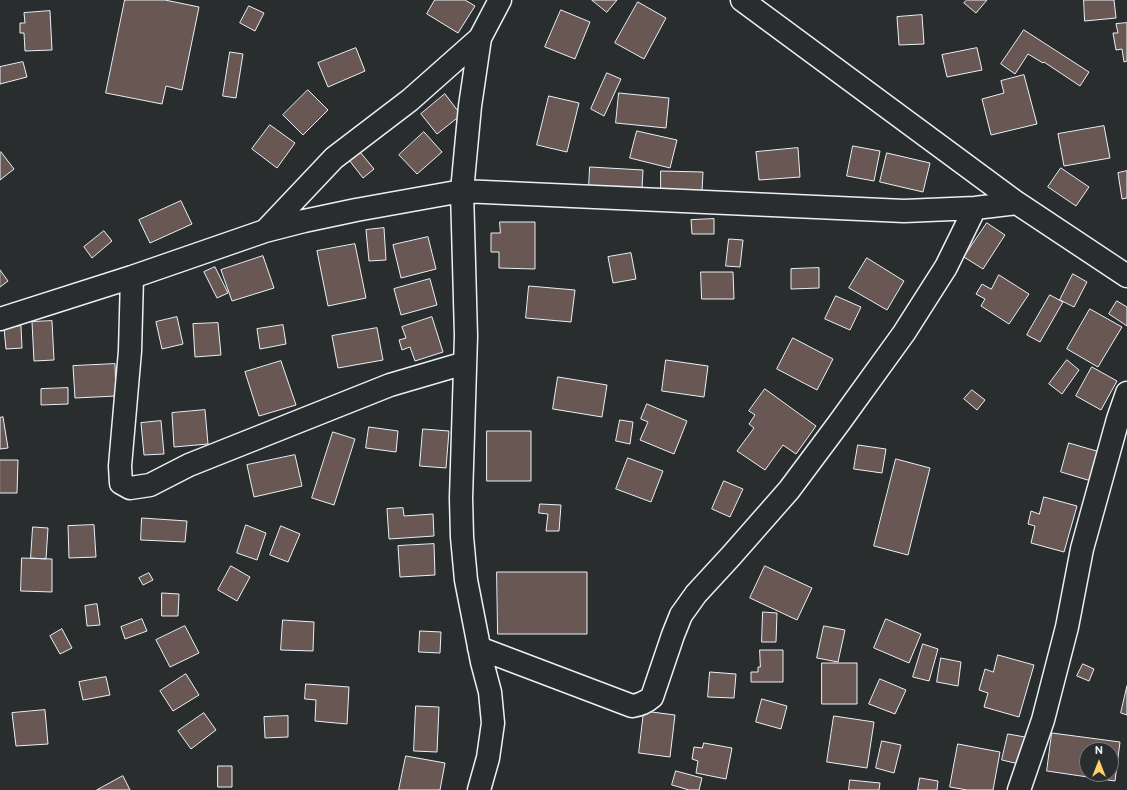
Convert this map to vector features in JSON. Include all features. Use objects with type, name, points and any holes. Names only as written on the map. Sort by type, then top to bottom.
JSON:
[{"type":"street","points":[[479,790],[488,758],[493,723],[490,692],[479,648],[466,580],[462,537],[461,498],[466,336],[462,191],[470,106],[480,38],[500,0]]},
{"type":"street","points":[[742,0],[1017,204],[1127,276]]},
{"type":"street","points":[[265,231],[334,158],[410,100],[480,38]]},
{"type":"street","points":[[0,319],[132,277],[265,231],[356,210],[462,191],[904,210],[975,208],[1017,204]]},
{"type":"street","points":[[479,648],[632,706],[640,705],[652,697],[681,615],[696,594],[788,490],[839,424],[913,320],[946,267],[975,208]]},
{"type":"street","points":[[132,277],[130,351],[120,466],[121,483],[130,488],[150,485],[189,465],[390,385],[465,363]]},
{"type":"street","points":[[1019,790],[1043,720],[1067,628],[1082,549],[1118,419],[1127,393]]},
{"type":"building","points":[[125,0],[165,0],[199,7],[182,90],[166,86],[162,104],[106,93]]},
{"type":"building","points":[[435,0],[465,0],[475,6],[458,33],[427,14]]},
{"type":"building","points":[[592,0],[617,0],[607,12]]},
{"type":"building","points":[[967,0],[987,0],[976,13],[964,3]]},
{"type":"building","points":[[1084,0],[1114,0],[1116,18],[1085,21]]},
{"type":"building","points":[[638,2],[666,18],[644,59],[615,43]]},
{"type":"building","points":[[249,6],[264,13],[255,31],[240,23]]},
{"type":"building","points":[[561,10],[590,22],[575,59],[545,47]]},
{"type":"building","points":[[50,11],[52,50],[25,51],[24,33],[20,33],[20,23],[25,23],[24,13]]},
{"type":"building","points":[[922,15],[924,44],[899,45],[897,17]]},
{"type":"building","points":[[1127,23],[1127,61],[1124,62],[1122,49],[1116,50],[1113,33],[1118,33],[1116,24]]},
{"type":"building","points":[[1024,30],[1089,72],[1080,86],[1044,62],[1043,63],[1028,54],[1015,74],[1001,64]]},
{"type":"building","points":[[356,48],[365,71],[328,87],[318,63]]},
{"type":"building","points":[[977,48],[982,70],[947,77],[942,55]]},
{"type":"building","points":[[230,52],[243,54],[236,98],[223,96]]},
{"type":"building","points":[[23,62],[27,77],[0,84],[0,67]]},
{"type":"building","points":[[607,73],[621,79],[604,116],[591,109]]},
{"type":"building","points":[[1024,75],[1037,124],[991,135],[982,99],[1004,93],[1001,81]]},
{"type":"building","points":[[308,90],[328,110],[303,135],[283,115]]},
{"type":"building","points":[[619,93],[669,98],[666,128],[616,123]]},
{"type":"building","points":[[445,94],[461,115],[437,134],[421,114]]},
{"type":"building","points":[[549,96],[579,103],[567,152],[537,145]]},
{"type":"building","points":[[270,125],[295,143],[277,168],[252,149]]},
{"type":"building","points":[[1104,126],[1110,158],[1064,166],[1058,134]]},
{"type":"building","points":[[637,131],[677,140],[670,168],[630,158]]},
{"type":"building","points":[[424,132],[442,152],[417,174],[399,155]]},
{"type":"building","points":[[853,146],[880,151],[874,181],[847,176]]},
{"type":"building","points":[[798,148],[800,177],[759,180],[756,152]]},
{"type":"building","points":[[1,152],[14,169],[0,180],[0,153]]},
{"type":"building","points":[[360,152],[374,169],[363,178],[349,160]]},
{"type":"building","points":[[887,153],[930,163],[923,192],[880,182]]},
{"type":"building","points":[[590,167],[643,170],[642,189],[589,187]]},
{"type":"building","points":[[1061,168],[1089,187],[1076,206],[1048,187]]},
{"type":"building","points":[[661,171],[703,172],[702,191],[661,189]]},
{"type":"building","points":[[1127,171],[1127,198],[1122,199],[1118,173]]},
{"type":"building","points":[[181,201],[192,224],[150,243],[139,220]]},
{"type":"building","points":[[714,219],[714,234],[692,234],[691,220]]},
{"type":"building","points":[[500,222],[535,222],[535,269],[499,268],[499,252],[491,252],[491,233],[500,233]]},
{"type":"building","points":[[987,223],[1005,235],[983,269],[964,257]]},
{"type":"building","points":[[384,228],[386,260],[369,261],[366,230]]},
{"type":"building","points":[[104,231],[112,241],[92,258],[84,247]]},
{"type":"building","points":[[428,237],[436,269],[401,278],[393,245]]},
{"type":"building","points":[[729,239],[743,240],[740,267],[726,266]]},
{"type":"building","points":[[355,244],[366,298],[328,306],[317,251]]},
{"type":"building","points":[[631,253],[636,279],[613,283],[608,257]]},
{"type":"building","points":[[263,256],[274,288],[232,301],[221,270]]},
{"type":"building","points":[[867,258],[904,281],[887,310],[849,288]]},
{"type":"building","points":[[215,267],[228,293],[217,298],[204,272]]},
{"type":"building","points":[[819,268],[819,288],[791,289],[791,269]]},
{"type":"building","points":[[0,270],[8,281],[0,287]]},
{"type":"building","points":[[701,272],[733,272],[734,299],[702,299]]},
{"type":"building","points":[[1073,274],[1087,282],[1074,307],[1060,300]]},
{"type":"building","points":[[999,275],[1029,294],[1009,324],[981,306],[985,299],[976,294],[982,284],[991,289]]},
{"type":"building","points":[[430,279],[437,305],[401,315],[394,289]]},
{"type":"building","points":[[529,286],[575,290],[571,322],[526,318]]},
{"type":"building","points":[[1050,295],[1063,302],[1040,342],[1027,335]]},
{"type":"building","points":[[836,296],[861,307],[850,330],[825,319]]},
{"type":"building","points":[[1117,301],[1127,307],[1127,326],[1109,314]]},
{"type":"building","points":[[1090,309],[1122,327],[1098,367],[1067,349]]},
{"type":"building","points":[[177,317],[183,344],[162,349],[156,322]]},
{"type":"building","points":[[432,317],[443,352],[415,361],[410,347],[402,350],[399,340],[406,338],[402,327]]},
{"type":"building","points":[[52,321],[54,360],[34,361],[32,322]]},
{"type":"building","points":[[218,323],[221,355],[195,357],[193,324]]},
{"type":"building","points":[[283,325],[286,344],[260,349],[257,329]]},
{"type":"building","points":[[21,326],[22,348],[6,349],[4,328]]},
{"type":"building","points":[[377,328],[383,360],[338,368],[332,336]]},
{"type":"building","points":[[793,338],[833,359],[817,390],[777,369]]},
{"type":"building","points":[[666,360],[708,366],[704,397],[662,391]]},
{"type":"building","points":[[1067,360],[1079,370],[1062,394],[1049,384]]},
{"type":"building","points":[[281,361],[296,405],[259,416],[245,372]]},
{"type":"building","points":[[115,364],[116,396],[75,398],[73,366]]},
{"type":"building","points":[[1092,367],[1117,381],[1101,410],[1076,396]]},
{"type":"building","points":[[558,377],[607,385],[602,417],[553,409]]},
{"type":"building","points":[[68,388],[68,404],[41,405],[41,389]]},
{"type":"building","points":[[765,389],[816,426],[796,454],[783,445],[765,470],[737,451],[754,428],[749,424],[755,415],[749,411]]},
{"type":"building","points":[[972,390],[985,400],[977,410],[964,399]]},
{"type":"building","points":[[647,404],[687,421],[674,454],[640,440],[648,422],[641,419]]},
{"type":"building","points":[[205,410],[208,444],[174,447],[172,413]]},
{"type":"building","points":[[3,417],[8,448],[0,449],[0,418]]},
{"type":"building","points":[[620,420],[633,422],[630,444],[616,441]]},
{"type":"building","points":[[161,421],[164,454],[144,455],[141,423]]},
{"type":"building","points":[[369,427],[398,431],[396,452],[366,448]]},
{"type":"building","points":[[423,429],[449,431],[446,468],[420,466]]},
{"type":"building","points":[[487,431],[531,431],[531,481],[487,481]]},
{"type":"building","points":[[333,432],[355,439],[334,505],[312,498]]},
{"type":"building","points":[[1069,443],[1100,452],[1091,481],[1061,472]]},
{"type":"building","points":[[858,445],[886,449],[882,473],[854,469]]},
{"type":"building","points":[[295,455],[302,486],[254,497],[247,465]]},
{"type":"building","points":[[628,458],[663,471],[651,502],[616,489]]},
{"type":"building","points":[[896,459],[930,468],[908,555],[874,546]]},
{"type":"building","points":[[0,460],[18,460],[17,493],[0,493]]},
{"type":"building","points":[[724,481],[743,489],[730,517],[712,509]]},
{"type":"building","points":[[1044,497],[1077,506],[1064,552],[1031,543],[1035,526],[1028,524],[1031,511],[1039,514]]},
{"type":"building","points":[[540,504],[561,505],[559,531],[546,531],[548,514],[539,513]]},
{"type":"building","points":[[403,508],[404,516],[433,514],[434,536],[389,539],[387,509]]},
{"type":"building","points":[[142,518],[187,521],[185,542],[141,540]]},
{"type":"building","points":[[94,525],[96,557],[69,558],[68,526]]},
{"type":"building","points":[[246,525],[266,533],[257,560],[237,553]]},
{"type":"building","points":[[281,526],[300,534],[288,562],[270,555]]},
{"type":"building","points":[[33,527],[48,528],[46,559],[31,558]]},
{"type":"building","points":[[434,544],[435,575],[400,577],[398,546]]},
{"type":"building","points":[[22,558],[52,559],[52,592],[21,591]]},
{"type":"building","points":[[231,566],[250,577],[237,601],[218,590]]},
{"type":"building","points":[[765,566],[812,588],[797,620],[750,598]]},
{"type":"building","points":[[497,572],[587,572],[587,634],[498,634]]},
{"type":"building","points":[[149,573],[153,580],[143,585],[139,578]]},
{"type":"building","points":[[162,593],[179,594],[178,616],[162,616]]},
{"type":"building","points":[[97,604],[100,625],[87,626],[85,606]]},
{"type":"building","points":[[763,612],[777,613],[776,642],[762,642]]},
{"type":"building","points":[[142,619],[147,631],[125,639],[121,627]]},
{"type":"building","points":[[886,619],[921,634],[909,663],[874,648]]},
{"type":"building","points":[[283,620],[314,622],[313,651],[281,650]]},
{"type":"building","points":[[185,626],[199,653],[170,667],[156,640]]},
{"type":"building","points":[[824,626],[845,630],[838,662],[817,658]]},
{"type":"building","points":[[62,629],[72,648],[60,654],[50,636]]},
{"type":"building","points":[[420,631],[441,632],[440,653],[419,652]]},
{"type":"building","points":[[923,644],[938,649],[929,681],[913,677]]},
{"type":"building","points":[[760,650],[783,650],[783,682],[751,682],[751,672],[758,672],[758,667],[760,667]]},
{"type":"building","points":[[998,655],[1034,665],[1019,717],[984,707],[988,693],[979,690],[985,669],[993,672]]},
{"type":"building","points":[[941,658],[961,662],[958,686],[937,682]]},
{"type":"building","points":[[822,663],[857,663],[857,704],[822,704]]},
{"type":"building","points":[[1083,664],[1094,669],[1089,681],[1077,676]]},
{"type":"building","points":[[710,672],[736,674],[734,698],[708,697]]},
{"type":"building","points":[[186,674],[199,695],[173,711],[160,691]]},
{"type":"building","points":[[106,677],[110,695],[83,700],[79,682]]},
{"type":"building","points":[[880,679],[906,690],[895,714],[869,704]]},
{"type":"building","points":[[306,684],[349,687],[347,724],[315,721],[316,700],[305,699]]},
{"type":"building","points":[[1127,686],[1127,715],[1121,713]]},
{"type":"building","points":[[762,699],[787,706],[781,729],[756,722]]},
{"type":"building","points":[[416,706],[439,707],[437,752],[414,751]]},
{"type":"building","points":[[45,710],[48,744],[16,746],[12,713]]},
{"type":"building","points":[[644,711],[675,715],[670,757],[639,753]]},
{"type":"building","points":[[204,713],[216,730],[191,749],[178,731]]},
{"type":"building","points":[[288,716],[288,737],[265,738],[264,717]]},
{"type":"building","points":[[834,716],[874,722],[867,768],[827,762]]},
{"type":"building","points":[[1052,733],[1120,742],[1119,750],[1119,742],[1079,742],[1079,776],[1047,771]]},
{"type":"building","points":[[1008,734],[1025,737],[1019,764],[1002,760]]},
{"type":"building","points":[[882,741],[901,745],[894,773],[876,768]]},
{"type":"building","points":[[704,743],[732,748],[726,779],[696,773],[698,761],[692,759],[694,747],[702,748]]},
{"type":"building","points":[[958,744],[1000,752],[993,790],[967,790],[950,787]]},
{"type":"building","points":[[406,756],[445,763],[440,790],[399,790]]},
{"type":"building","points":[[218,766],[232,766],[232,787],[218,787]]},
{"type":"building","points":[[676,771],[702,778],[699,790],[689,790],[672,785]]},
{"type":"building","points":[[123,776],[130,790],[97,790]]},
{"type":"building","points":[[920,778],[938,781],[937,790],[918,790]]},
{"type":"building","points":[[850,780],[880,783],[879,790],[849,790]]}]
